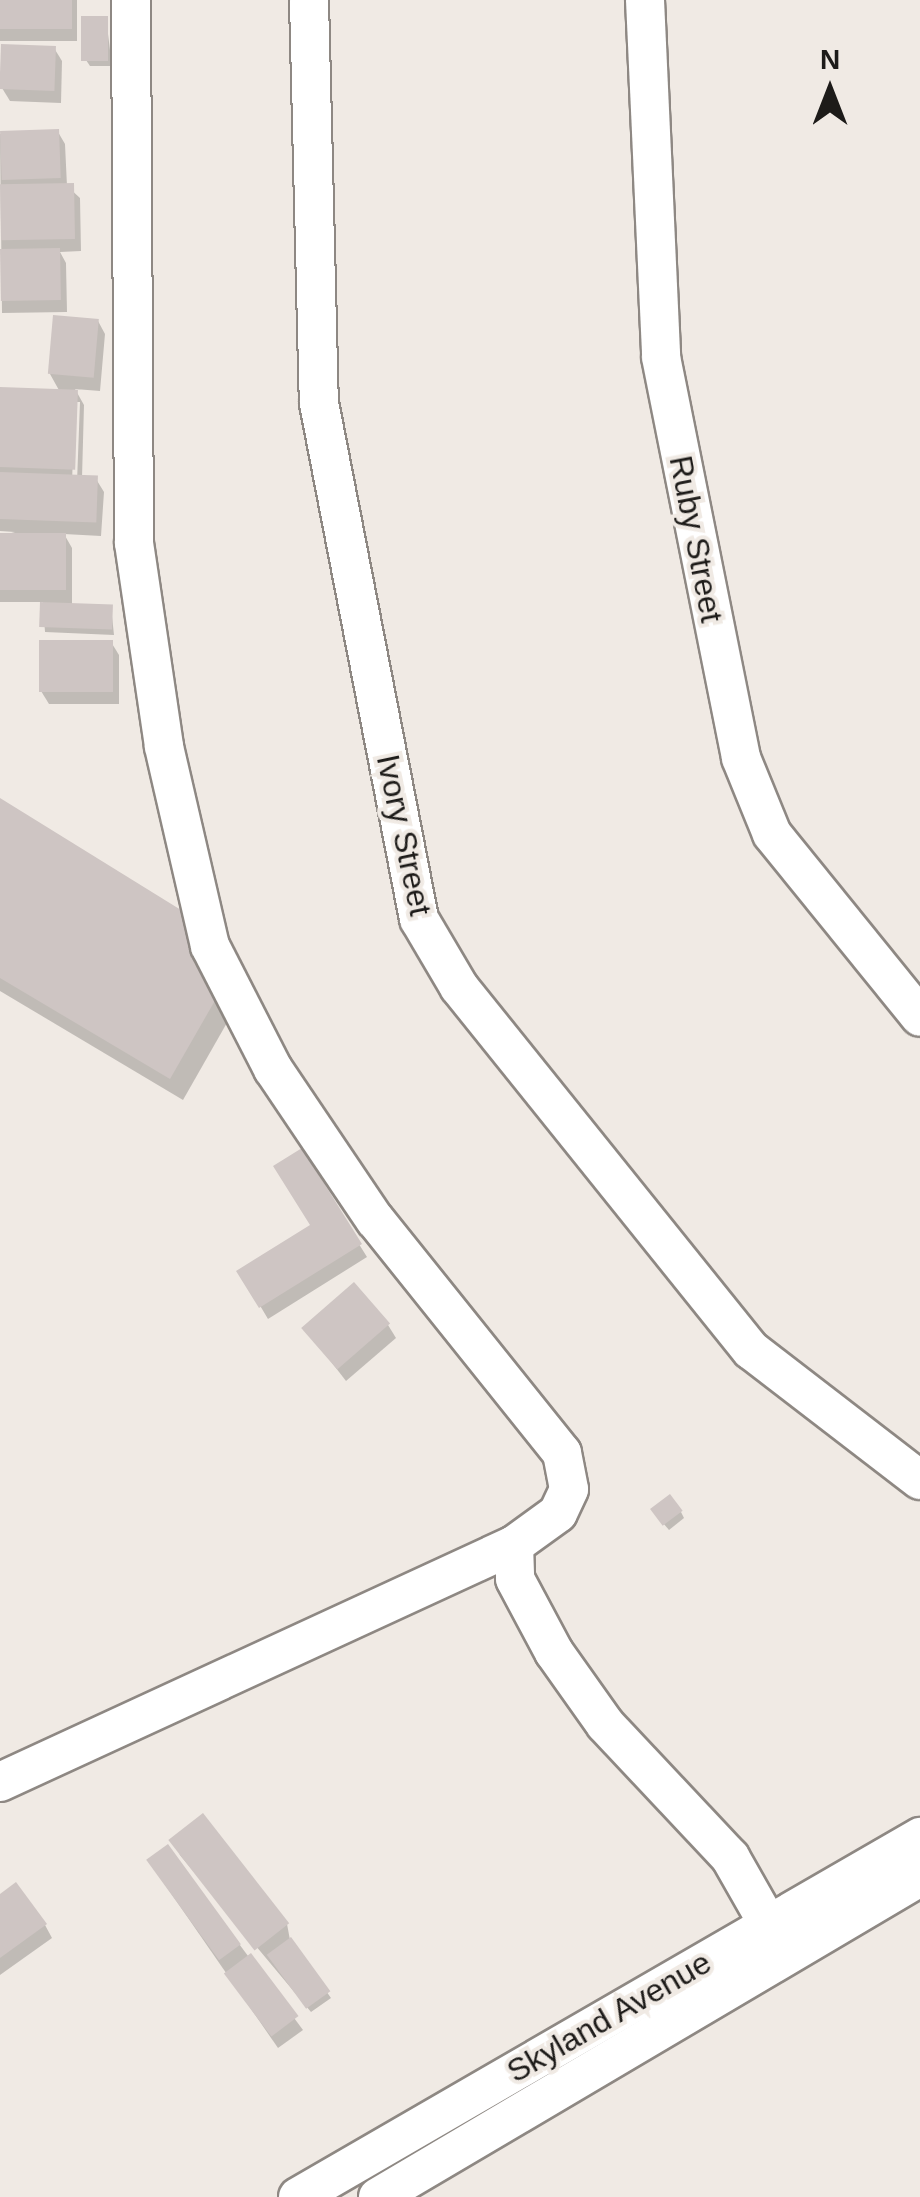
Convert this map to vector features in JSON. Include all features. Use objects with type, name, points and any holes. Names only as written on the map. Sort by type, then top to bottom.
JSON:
[{"type":"street","points":[[0,1782],[514,1544],[558,1513],[568,1489],[562,1453],[376,1220],[273,1069],[210,946],[180,830],[148,660],[128,472],[131,0]]},
{"type":"street","name":"Ivory Street","points":[[308,0],[318,403],[419,919],[459,986],[751,1350],[920,1480]]},
{"type":"street","name":"Ruby Street","points":[[644,0],[661,357],[741,758],[772,834],[920,1018]]},
{"type":"street","points":[[514,1544],[520,1592],[554,1652],[604,1724],[730,1857],[768,1924]]},
{"type":"street","name":"Skyland Avenue","points":[[298,2197],[920,1837]]},
{"type":"street","name":"Skyland Avenue","points":[[378,2197],[920,1877]]},
{"type":"building","points":[[0,0],[72,0],[72,29],[0,29]]},
{"type":"building","points":[[81,16],[108,16],[108,61],[81,61]]},
{"type":"building","points":[[1,44],[56,46],[54,91],[0,89]]},
{"type":"building","points":[[59,129],[61,178],[2,180],[0,131]]},
{"type":"building","points":[[74,183],[75,239],[1,240],[0,184]]},
{"type":"building","points":[[60,248],[61,300],[1,301],[0,249]]},
{"type":"building","points":[[53,315],[99,319],[94,378],[48,374]]},
{"type":"building","points":[[0,387],[78,390],[75,470],[0,467]]},
{"type":"building","points":[[0,472],[98,475],[96,522],[0,519]]},
{"type":"building","points":[[0,533],[66,533],[66,590],[0,590]]},
{"type":"building","points":[[40,602],[113,605],[112,630],[39,627]]},
{"type":"building","points":[[39,640],[113,640],[113,692],[39,692]]},
{"type":"building","points":[[0,798],[202,923],[217,997],[170,1079],[0,978]]},
{"type":"building","points":[[302,1148],[362,1244],[259,1308],[236,1271],[310,1225],[273,1166]]},
{"type":"building","points":[[354,1282],[390,1324],[337,1369],[301,1328]]},
{"type":"building","points":[[670,1494],[683,1511],[663,1526],[650,1509]]},
{"type":"building","points":[[203,1813],[289,1923],[255,1950],[168,1840]]},
{"type":"building","points":[[168,1844],[241,1944],[219,1960],[146,1860]]},
{"type":"building","points":[[16,1882],[47,1924],[0,1958],[0,1894]]},
{"type":"building","points":[[291,1937],[330,1991],[306,2009],[267,1955]]},
{"type":"building","points":[[251,1953],[299,2016],[271,2037],[224,1973]]}]
